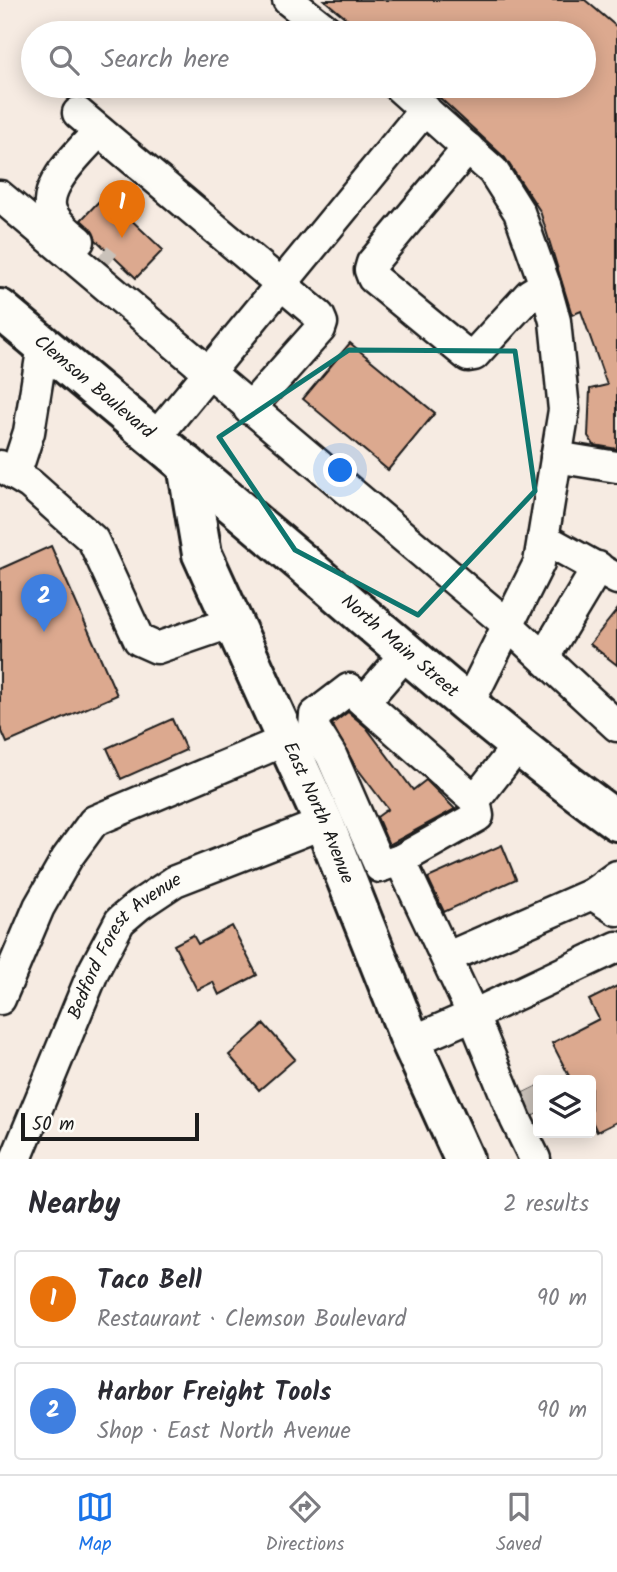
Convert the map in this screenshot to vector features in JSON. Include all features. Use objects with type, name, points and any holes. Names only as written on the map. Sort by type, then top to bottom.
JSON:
[{"type":"main road","name":"Clemson Boulevard","points":[[0,309],[187,465]]},
{"type":"main road","name":"East North Avenue","points":[[187,465],[202,554],[233,622],[300,744],[324,823],[375,869],[411,1042],[464,1159]]},
{"type":"main road","name":"North Main Street","points":[[187,465],[407,652],[617,821]]},
{"type":"street","points":[[288,0],[315,21]]},
{"type":"street","points":[[412,98],[493,171],[523,222],[555,321],[564,410],[539,563],[469,703]]},
{"type":"street","points":[[155,438],[425,110]]},
{"type":"street","points":[[126,304],[130,298],[123,279],[59,224],[51,212],[49,201],[56,181],[89,122],[319,316],[322,323],[320,329],[249,409]]},
{"type":"street","points":[[468,148],[372,263],[370,270],[373,278],[468,356],[474,355],[530,294],[545,285]]},
{"type":"street","points":[[0,196],[508,625],[617,726]]},
{"type":"street","points":[[43,345],[30,432],[8,470],[30,484],[93,540],[139,640],[158,648],[233,622]]},
{"type":"street","points":[[556,457],[617,467]]},
{"type":"street","points":[[543,538],[607,573],[544,657]]},
{"type":"street","points":[[364,702],[407,652]]},
{"type":"street","points":[[0,999],[39,907],[67,858],[94,821],[300,744],[314,728],[315,715],[349,689],[475,800],[478,816],[375,869]]},
{"type":"street","points":[[300,744],[331,755],[375,869],[448,957],[534,1159]]},
{"type":"street","points":[[475,800],[519,744]]},
{"type":"street","name":"Bedford Forest Avenue","points":[[16,1159],[94,970],[120,921],[175,881],[324,823]]},
{"type":"street","points":[[448,957],[592,894],[617,876]]},
{"type":"street","points":[[592,894],[617,910]]},
{"type":"street","points":[[411,1042],[617,947]]},
{"type":"street","points":[[489,1054],[511,1069],[528,1104],[534,1159]]},
{"type":"highlighted area","points":[[349,350],[515,351],[535,491],[418,615],[295,550],[219,437]]},
{"type":"building","points":[[324,0],[585,0],[617,27],[617,449],[594,445],[588,436],[590,389],[607,385],[581,311],[572,315],[540,211],[505,158],[440,98],[596,98],[596,21],[349,21]]},
{"type":"building","points":[[105,195],[163,250],[136,278],[96,240],[90,228],[81,220]]},
{"type":"building","points":[[350,343],[435,413],[388,470],[303,399]]},
{"type":"building","points":[[51,546],[117,695],[7,743],[0,727],[0,569]]},
{"type":"building","points":[[617,610],[617,665],[590,644]]},
{"type":"building","points":[[348,712],[366,727],[413,790],[426,780],[455,809],[389,845],[377,817],[388,809],[354,764],[332,724]]},
{"type":"building","points":[[172,719],[186,750],[121,779],[107,748]]},
{"type":"building","points":[[502,845],[516,879],[444,912],[428,878]]},
{"type":"building","points":[[232,926],[257,975],[219,995],[213,982],[197,990],[174,945],[193,935],[198,944]]},
{"type":"building","points":[[617,986],[617,1122],[597,1132],[596,1075],[568,1075],[552,1043],[599,1019],[589,1000]]},
{"type":"building","points":[[264,1024],[295,1059],[259,1090],[229,1055]]},
{"type":"building","points":[[533,1088],[533,1115],[524,1093]]},
{"type":"tunnel","points":[[98,258],[108,266]]},
{"type":"tunnel","points":[[523,1093],[533,1113]]},
{"type":"place","name":"Taco Bell","points":[[122,238]]},
{"type":"place","name":"Harbor Freight Tools","points":[[44,632]]}]
